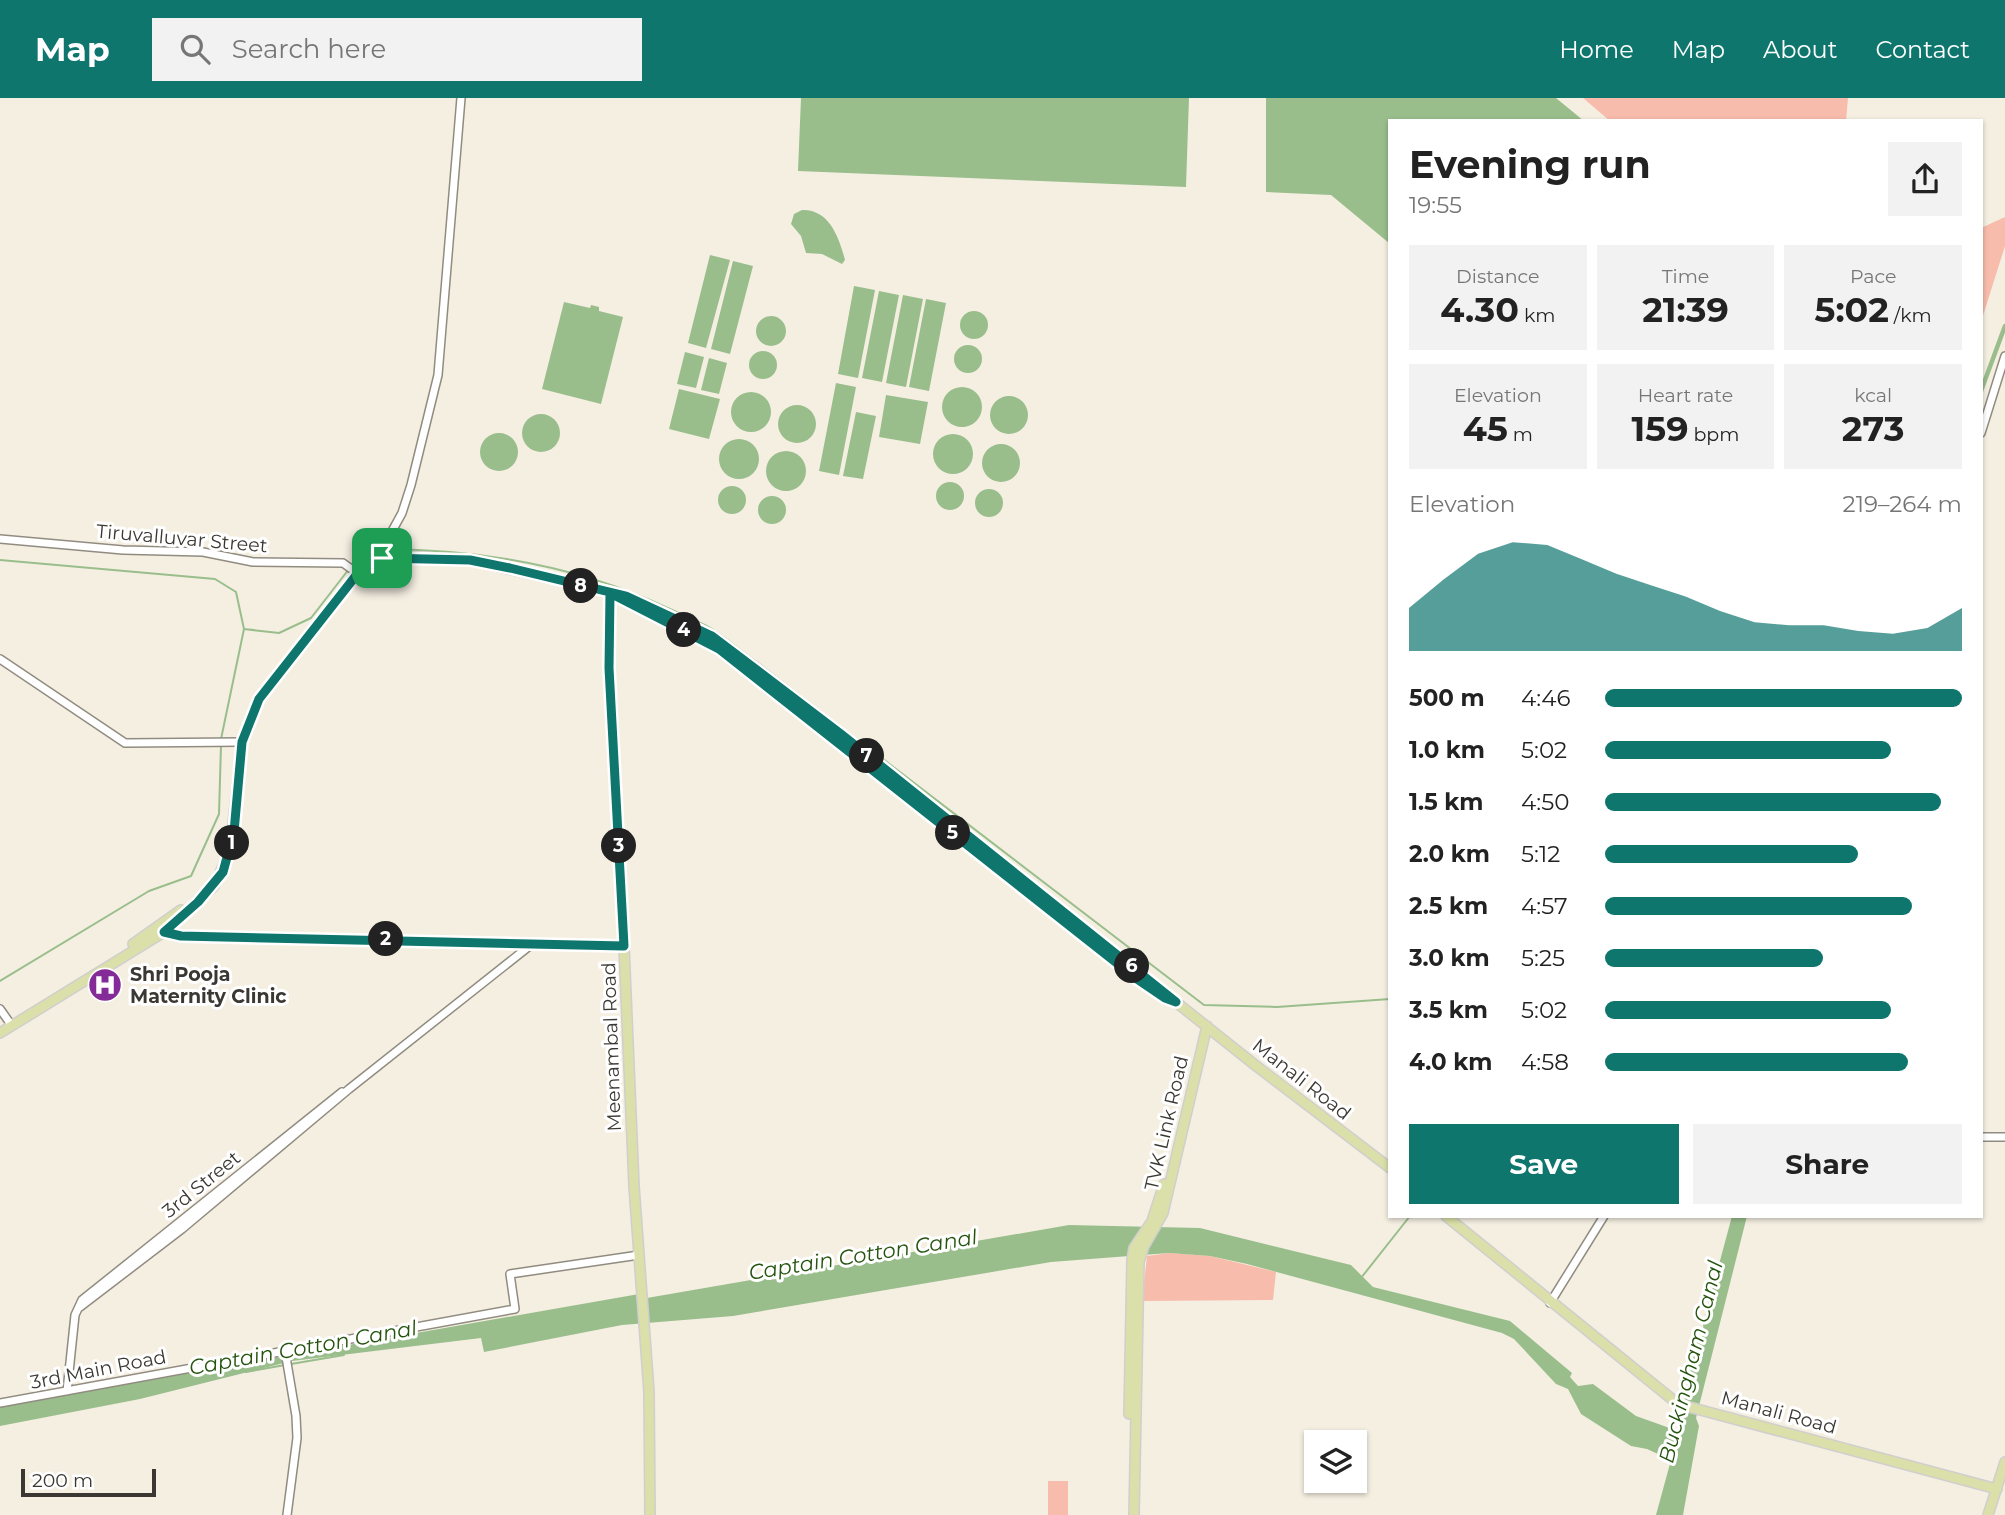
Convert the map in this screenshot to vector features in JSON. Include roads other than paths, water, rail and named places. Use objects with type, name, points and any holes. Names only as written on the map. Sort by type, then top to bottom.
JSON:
[{"type":"main road","points":[[0,1033],[162,928],[219,879],[230,851],[242,742],[259,699],[356,572],[383,552]]},
{"type":"main road","name":"Manali Road","points":[[383,552],[470,560],[626,596],[700,629],[741,656],[1388,1167]]},
{"type":"main road","points":[[162,928],[187,935],[624,946]]},
{"type":"main road","name":"Meenambal Road","points":[[624,946],[640,1290],[652,1454],[650,1515]]},
{"type":"main road","points":[[0,1027],[11,1024]]},
{"type":"main road","name":"TVK Link Road","points":[[1134,1307],[1139,1262],[1153,1226],[1163,1213],[1207,1026]]},
{"type":"main road","name":"Manali Road","points":[[1375,1159],[1388,1173]]},
{"type":"main road","name":"Manali Road","points":[[1448,1218],[1550,1303],[1684,1407],[1996,1491]]},
{"type":"main road","points":[[1129,1515],[1134,1307]]},
{"type":"main road","points":[[1134,1307],[1134,1515]]},
{"type":"main road","points":[[1988,1515],[2005,1462]]},
{"type":"main road","points":[[1994,1515],[1996,1491]]},
{"type":"street","points":[[383,552],[402,513],[411,485],[438,375],[460,98]]},
{"type":"street","points":[[1983,427],[2005,356]]},
{"type":"street","name":"Tiruvalluvar Street","points":[[0,540],[123,550],[203,552],[253,562],[347,565],[356,572]]},
{"type":"street","name":"Meenambal Road","points":[[610,593],[609,668],[624,946]]},
{"type":"street","points":[[0,659],[125,743],[242,742]]},
{"type":"street","name":"3rd Street","points":[[67,1391],[75,1315],[80,1307],[182,1228],[532,943]]},
{"type":"street","points":[[0,1009],[11,1024]]},
{"type":"street","points":[[1983,1137],[2005,1137]]},
{"type":"street","points":[[1550,1303],[1603,1218]]},
{"type":"street","points":[[287,1515],[297,1442],[296,1416],[285,1353],[515,1309],[510,1274],[639,1255]]},
{"type":"street","name":"3rd Main Road","points":[[0,1403],[285,1353]]},
{"type":"waterway","name":"Buckingham Canal","points":[[1983,386],[2005,326]]},
{"type":"waterway","points":[[353,565],[371,550],[380,549]]},
{"type":"waterway","points":[[386,549],[496,557],[532,563],[603,582],[705,625],[758,663]]},
{"type":"waterway","points":[[0,560],[215,579],[236,592],[244,629],[221,739]]},
{"type":"waterway","points":[[244,629],[279,633],[311,618],[349,569]]},
{"type":"waterway","points":[[768,671],[1204,1005],[1277,1007],[1388,999]]},
{"type":"waterway","points":[[0,981],[149,891],[191,876],[219,814],[221,745]]},
{"type":"waterway","points":[[1361,1278],[1408,1218]]},
{"type":"waterway","name":"Captain Cotton Canal","points":[[291,1364],[344,1355]]},
{"type":"waterway","name":"Captain Cotton Canal","points":[[246,1372],[285,1365]]},
{"type":"place","name":"Shri Pooja Maternity Clinic","points":[[105,985]]}]
